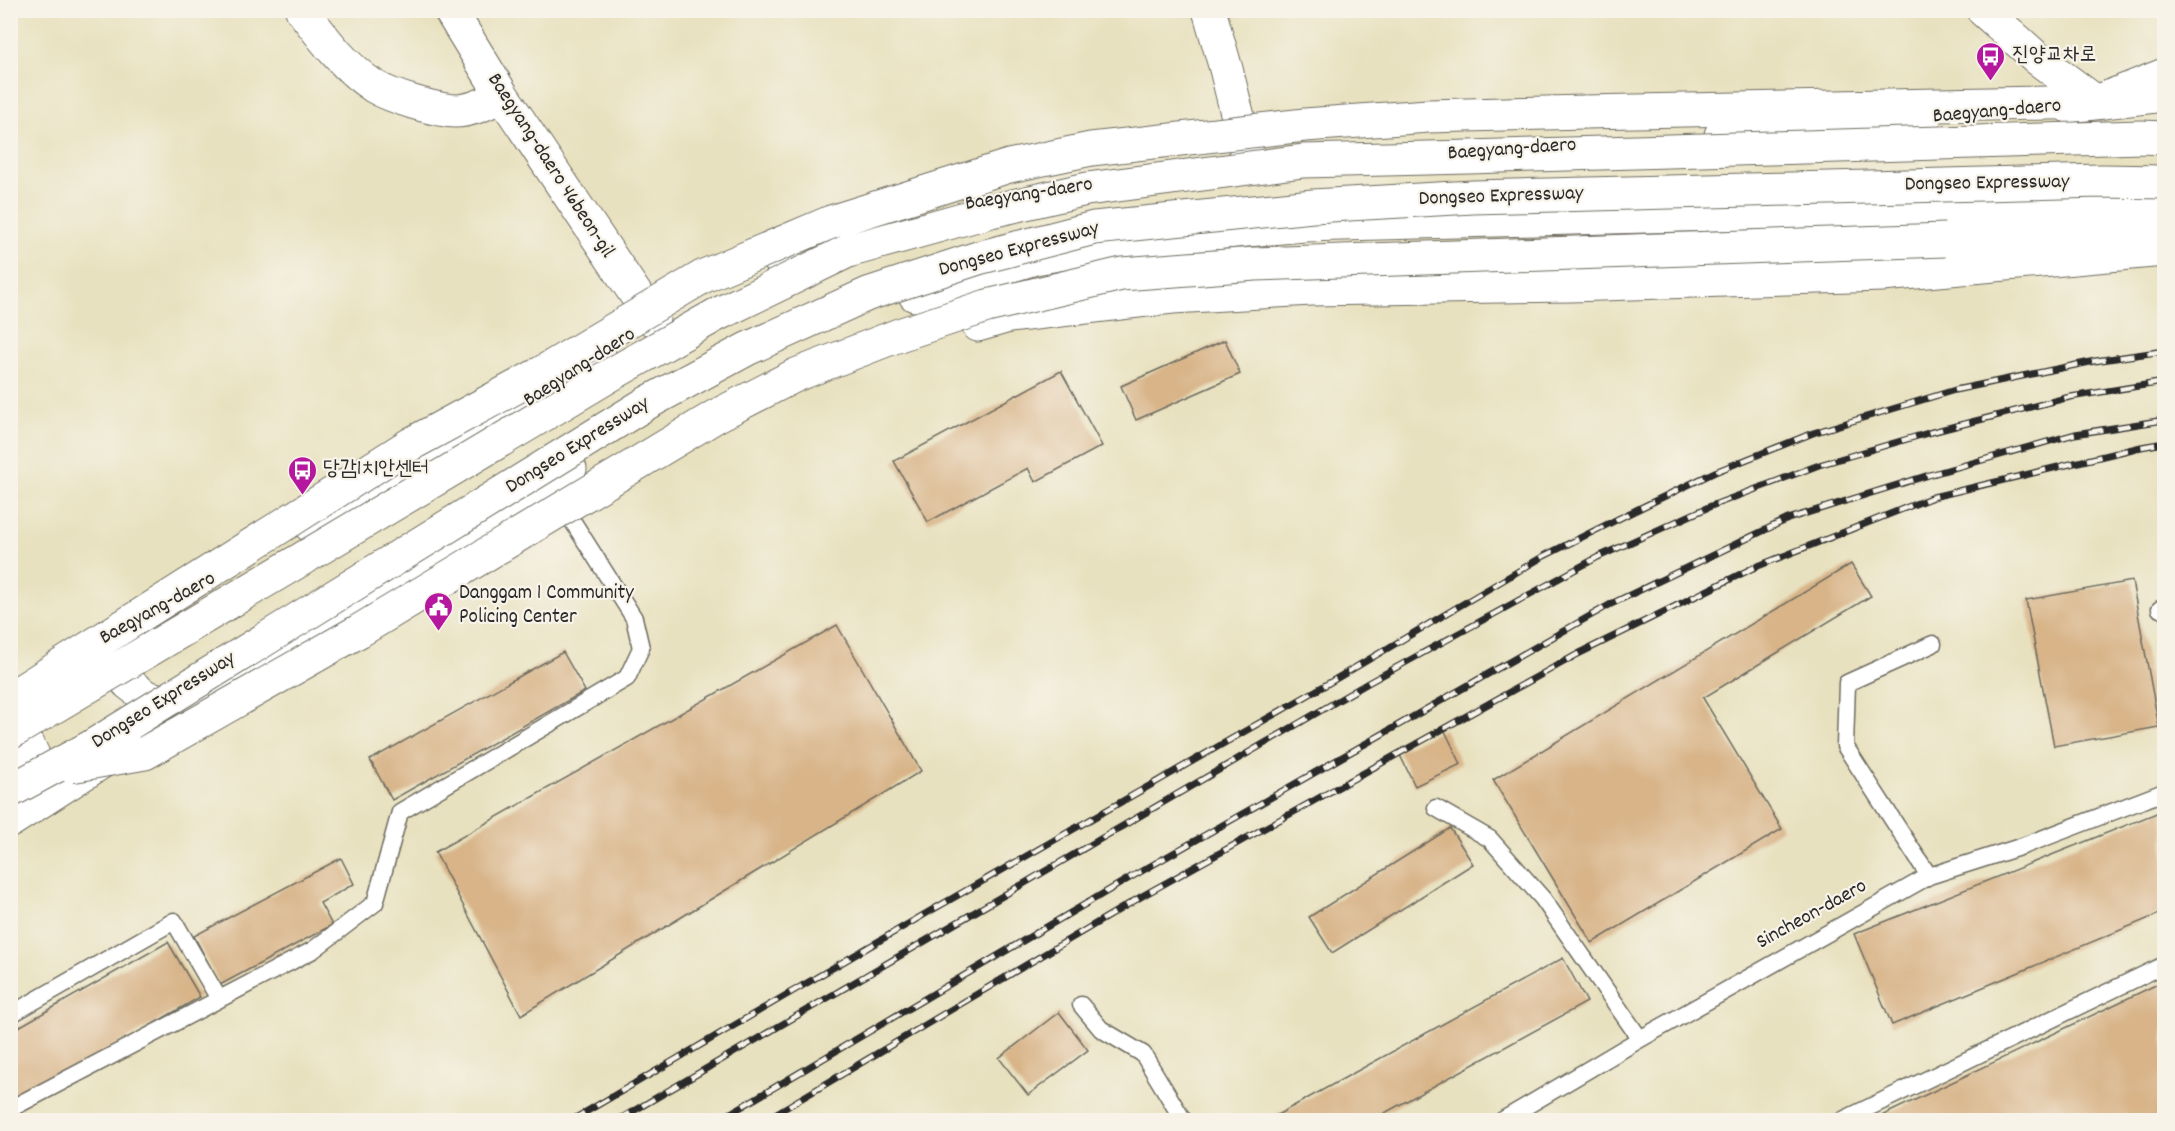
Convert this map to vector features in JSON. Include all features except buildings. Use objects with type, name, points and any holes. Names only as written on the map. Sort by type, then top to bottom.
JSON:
[{"type":"main road","points":[[302,10],[341,58],[376,87],[416,103],[455,111],[485,105],[502,95]]},
{"type":"main road","name":"Baegyang-daero 46beon-gil","points":[[450,10],[502,95],[653,321]]},
{"type":"main road","points":[[1209,10],[1249,161]]},
{"type":"main road","points":[[1983,10],[2038,59],[2096,102]]},
{"type":"main road","points":[[10,698],[411,444],[538,375],[704,276],[831,222],[1009,166],[1091,149],[1305,125],[1428,116],[2096,102],[2164,75]]},
{"type":"main road","name":"Baegyang-daero","points":[[10,691],[526,404],[653,321],[718,287],[781,258],[838,238],[947,209],[1249,161],[1490,153],[2017,112],[2164,95]]},
{"type":"main road","name":"Dongseo Expressway","points":[[10,733],[612,374],[716,315],[848,251],[991,211],[1087,189],[1303,161],[2164,138]]},
{"type":"main road","name":"Dongseo Expressway","points":[[10,791],[91,747],[646,403],[747,349],[868,294],[978,258],[1094,228],[1313,206],[1473,197],[2101,181],[2164,182]]},
{"type":"main road","points":[[10,821],[187,706],[465,538],[688,391],[802,334],[905,298],[1035,258],[1148,239],[1304,225],[1913,209],[2164,199]]},
{"type":"main road","points":[[48,771],[145,753],[359,631],[716,416],[796,375],[899,335],[987,306],[1122,274],[1255,264],[1945,240],[2164,226]]},
{"type":"main road","points":[[465,538],[556,495],[878,352],[1009,316],[1196,296],[1312,289],[1571,285],[1882,275],[2164,250]]},
{"type":"main road","points":[[141,620],[119,652],[128,683],[146,697],[187,706]]},
{"type":"main road","points":[[10,707],[33,755],[10,810]]},
{"type":"lane","points":[[10,1109],[313,950],[375,903],[400,812],[627,678],[641,648],[634,618],[556,495]]},
{"type":"lane","points":[[1929,876],[1845,746],[1847,683],[1933,644]]},
{"type":"lane","name":"Sincheon-daero","points":[[1503,1120],[1640,1039],[1929,876],[2023,846],[2164,792]]},
{"type":"lane","points":[[1436,808],[1490,839],[1543,899],[1640,1039]]},
{"type":"lane","points":[[10,1015],[174,921],[219,999]]},
{"type":"lane","points":[[1843,1120],[2164,965]]},
{"type":"lane","points":[[1081,1005],[1101,1029],[1143,1054],[1183,1120]]},
{"type":"railway","points":[[572,1120],[932,910],[1317,690],[1544,556],[1628,514],[1715,472],[1813,433],[1955,390],[2095,361],[2164,351]]},
{"type":"railway","points":[[618,1120],[1368,683],[1598,557],[1711,506],[1819,465],[1928,433],[2070,397],[2164,382]]},
{"type":"railway","points":[[719,1120],[1133,876],[1611,604],[1788,519],[1929,475],[2075,434],[2164,420]]},
{"type":"railway","points":[[765,1120],[1144,895],[1578,654],[1753,568],[1933,497],[2164,443]]},
{"type":"place","name":"진양교차로","points":[[1991,82]]},
{"type":"place","name":"당감1치안센터","points":[[302,496]]},
{"type":"place","name":"Danggam 1 Community Policing Center","points":[[438,632]]}]
